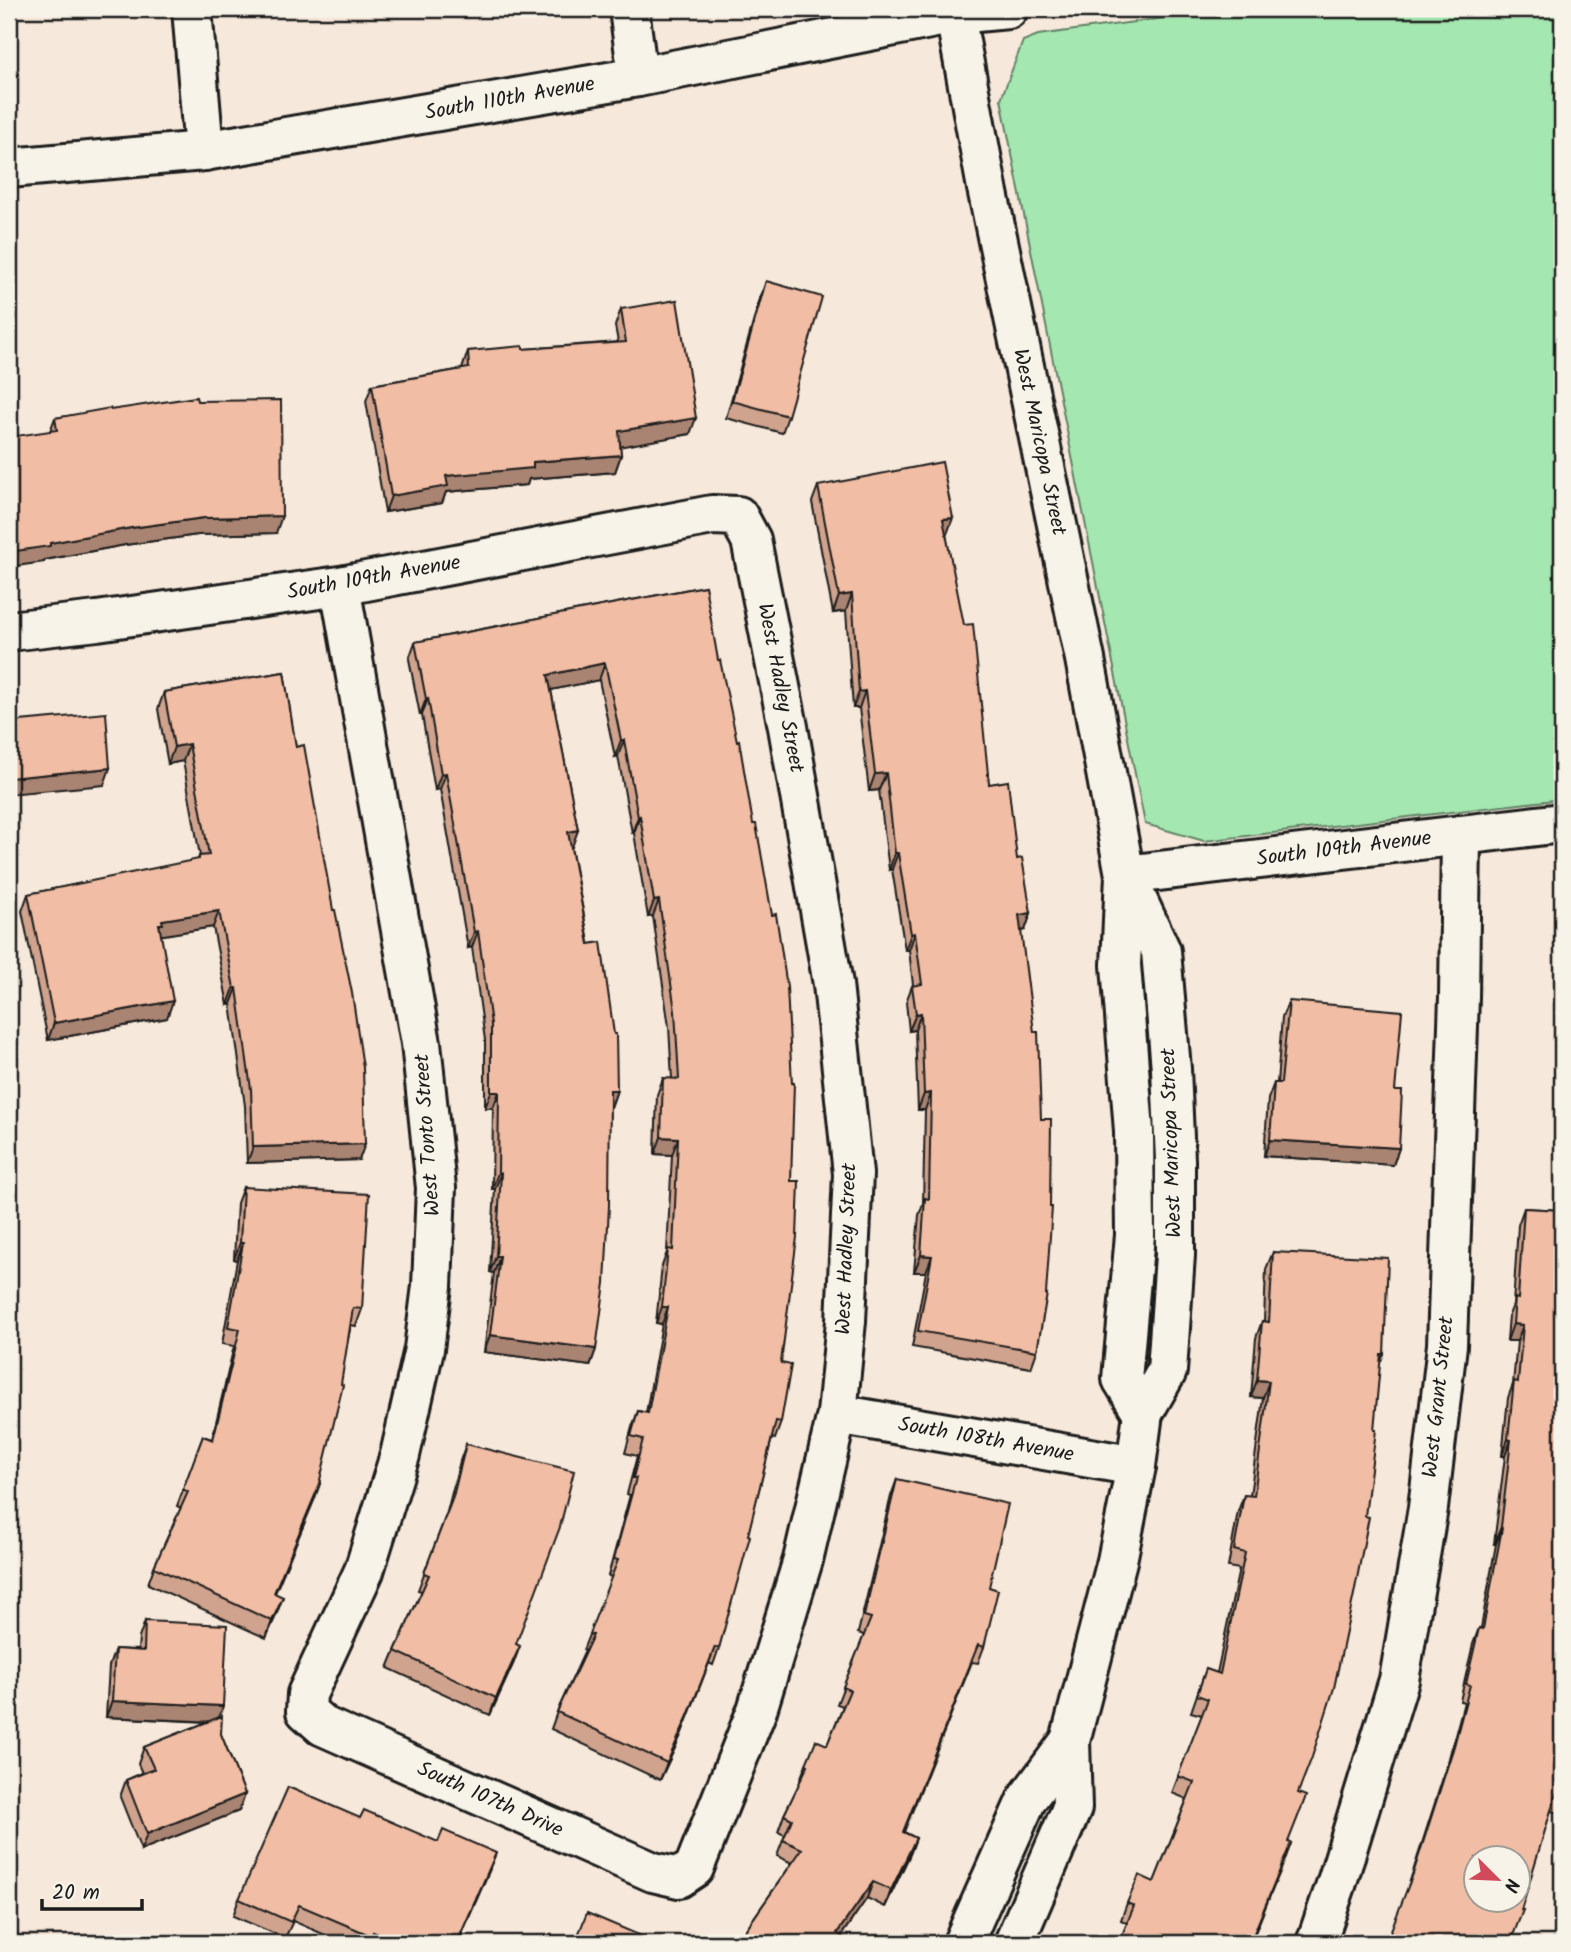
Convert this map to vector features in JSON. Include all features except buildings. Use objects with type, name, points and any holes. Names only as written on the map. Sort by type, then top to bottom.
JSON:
[{"type":"street","points":[[192,9],[204,151]]},
{"type":"street","points":[[629,9],[638,77]]},
{"type":"street","name":"South 110th Avenue","points":[[9,168],[204,151],[638,77],[954,12],[1008,9]]},
{"type":"street","name":"West Maricopa Street","points":[[954,12],[987,188],[1085,659],[1125,874],[1121,965],[1134,1131],[1135,1235],[1122,1378],[1143,1413],[1136,1466],[1117,1562],[1070,1741],[1072,1808],[1014,1943]]},
{"type":"street","name":"South 109th Avenue","points":[[9,631],[340,586],[712,515],[738,516]]},
{"type":"street","name":"West Hadley Street","points":[[679,1878],[694,1868],[757,1710],[803,1560],[836,1414],[846,1321],[853,1174],[833,984],[754,553],[751,540],[738,516]]},
{"type":"street","name":"West Tonto Street","points":[[306,1711],[307,1694],[364,1571],[400,1455],[424,1349],[432,1286],[436,1188],[421,1043],[340,586]]},
{"type":"street","name":"South 109th Avenue","points":[[1125,874],[1562,823]]},
{"type":"street","name":"West Grant Street","points":[[1316,1943],[1399,1679],[1428,1508],[1447,1345],[1459,996],[1461,835]]},
{"type":"street","name":"South 108th Avenue","points":[[836,1414],[1136,1466]]},
{"type":"street","name":"South 107th Drive","points":[[306,1711],[323,1726],[653,1872],[679,1878]]},
{"type":"street","name":"West Maricopa Street","points":[[963,1943],[1027,1799],[1070,1741]]},
{"type":"green space","points":[[1231,9],[1562,9],[1562,799],[1204,841],[1145,824],[1001,99],[1023,41],[1038,35]]}]
